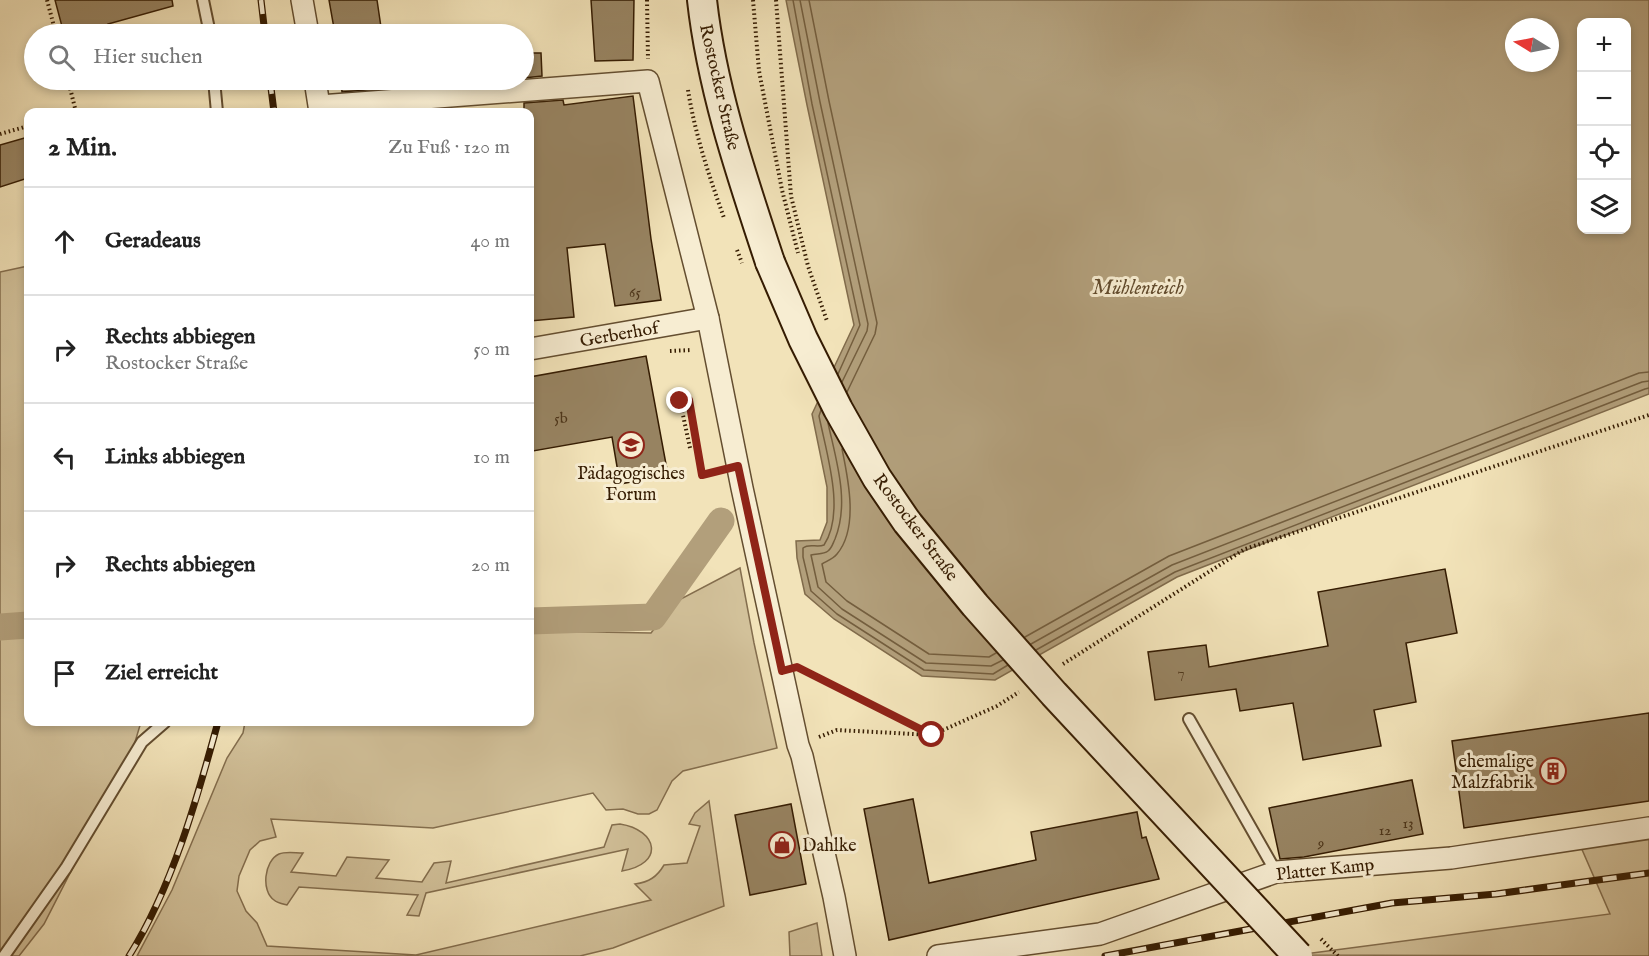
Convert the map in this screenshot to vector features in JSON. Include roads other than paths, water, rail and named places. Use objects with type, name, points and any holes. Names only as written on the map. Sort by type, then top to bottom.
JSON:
[{"type":"main road","name":"Rostocker Straße","points":[[702,0],[721,102],[770,262],[803,339],[838,409],[877,478],[907,522],[975,605],[1054,694],[1298,956]]},
{"type":"street","points":[[302,0],[306,24]]},
{"type":"street","points":[[332,108],[648,81],[708,318],[845,956]]},
{"type":"street","points":[[317,90],[320,108]]},
{"type":"street","name":"Gerberhof","points":[[534,348],[708,318]]},
{"type":"street","name":"Platter Kamp","points":[[938,956],[1100,934],[1276,872],[1450,858],[1649,828]]},
{"type":"lane","points":[[203,0],[208,24]]},
{"type":"lane","points":[[215,90],[217,108]]},
{"type":"lane","points":[[1189,719],[1276,872]]},
{"type":"lane","points":[[4,956],[66,868],[142,742],[160,726]]},
{"type":"water","name":"Mühlenteich","points":[[786,0],[1649,0],[1649,394],[1177,577],[995,680],[922,676],[834,619],[805,594],[797,558],[796,541],[820,540],[827,522],[827,487],[812,414],[854,325]]},
{"type":"waterway","points":[[534,621],[653,617],[721,521]]},
{"type":"waterway","points":[[0,627],[24,625]]},
{"type":"railway","points":[[261,0],[264,24]]},
{"type":"railway","points":[[271,90],[274,108]]},
{"type":"railway","points":[[129,956],[171,872],[192,812],[217,726]]},
{"type":"railway","points":[[1105,956],[1392,903],[1496,894],[1649,873]]},
{"type":"place","name":"Pädagogisches Forum","points":[[631,445]]},
{"type":"place","name":"ehemalige Malzfabrik","points":[[1553,771]]},
{"type":"place","name":"Dahlke","points":[[782,845]]}]
